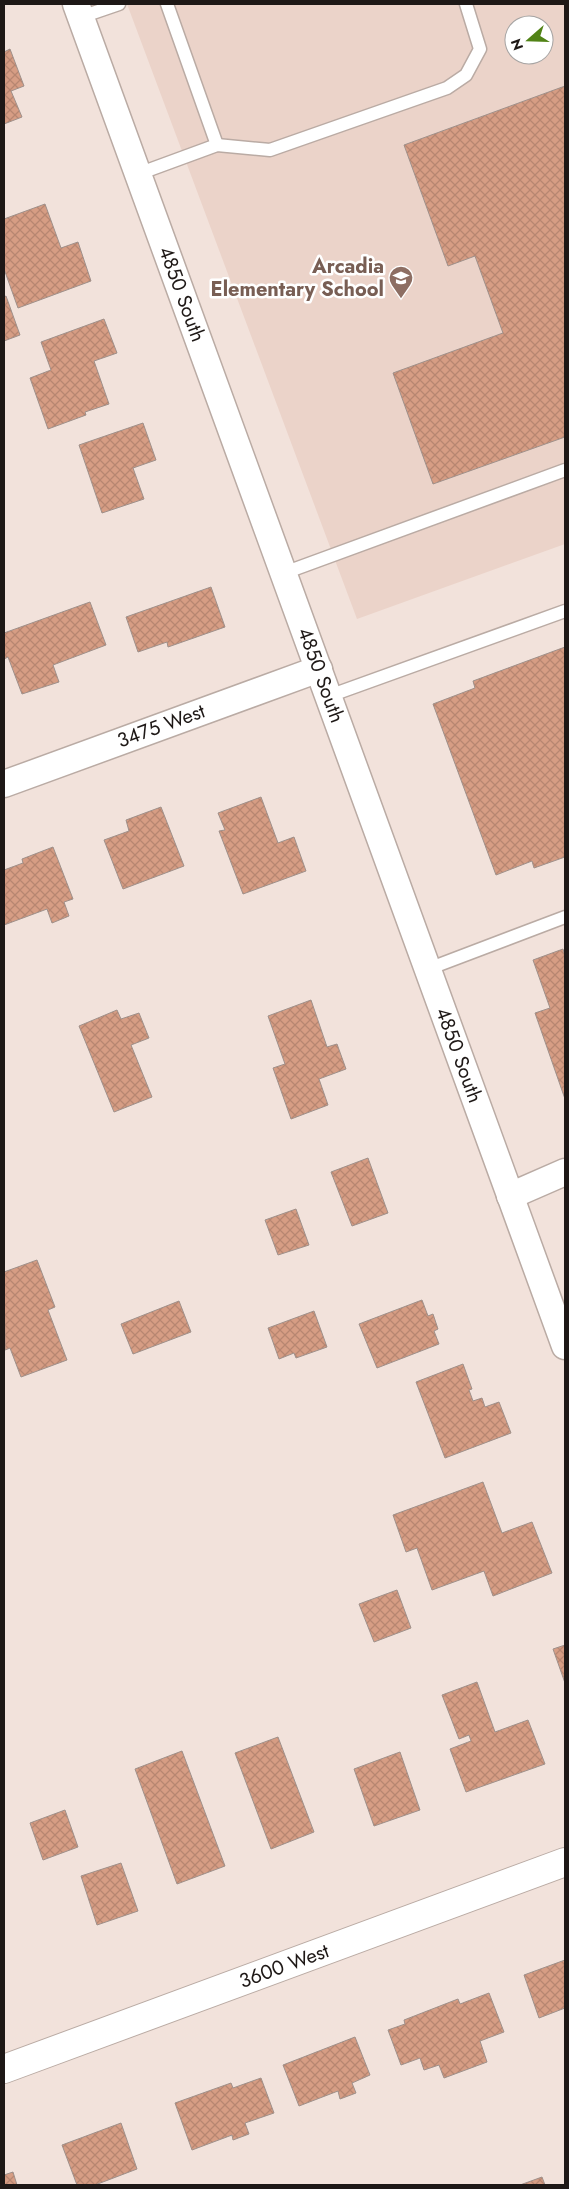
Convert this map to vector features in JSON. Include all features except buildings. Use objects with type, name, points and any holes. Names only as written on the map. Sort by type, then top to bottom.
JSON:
[{"type":"street","name":"4850 South","points":[[78,10],[565,1346]]},
{"type":"street","name":"3475 West","points":[[4,784],[319,669]]},
{"type":"street","points":[[510,1196],[565,1172]]},
{"type":"street","name":"3600 West","points":[[4,2069],[565,1862]]},
{"type":"lane","points":[[78,10],[119,4]]},
{"type":"lane","points":[[166,4],[217,145]]},
{"type":"lane","points":[[138,174],[217,145],[270,150],[446,88],[466,75],[480,49],[466,4]]},
{"type":"lane","points":[[284,573],[565,470]]},
{"type":"lane","points":[[329,696],[565,611]]},
{"type":"lane","points":[[428,969],[565,917]]},
{"type":"shaded area","name":"Arcadia Elementary School","points":[[127,4],[565,4],[565,544],[357,619]]},
{"type":"place","name":"Arcadia Elementary School","points":[[401,299]]}]
